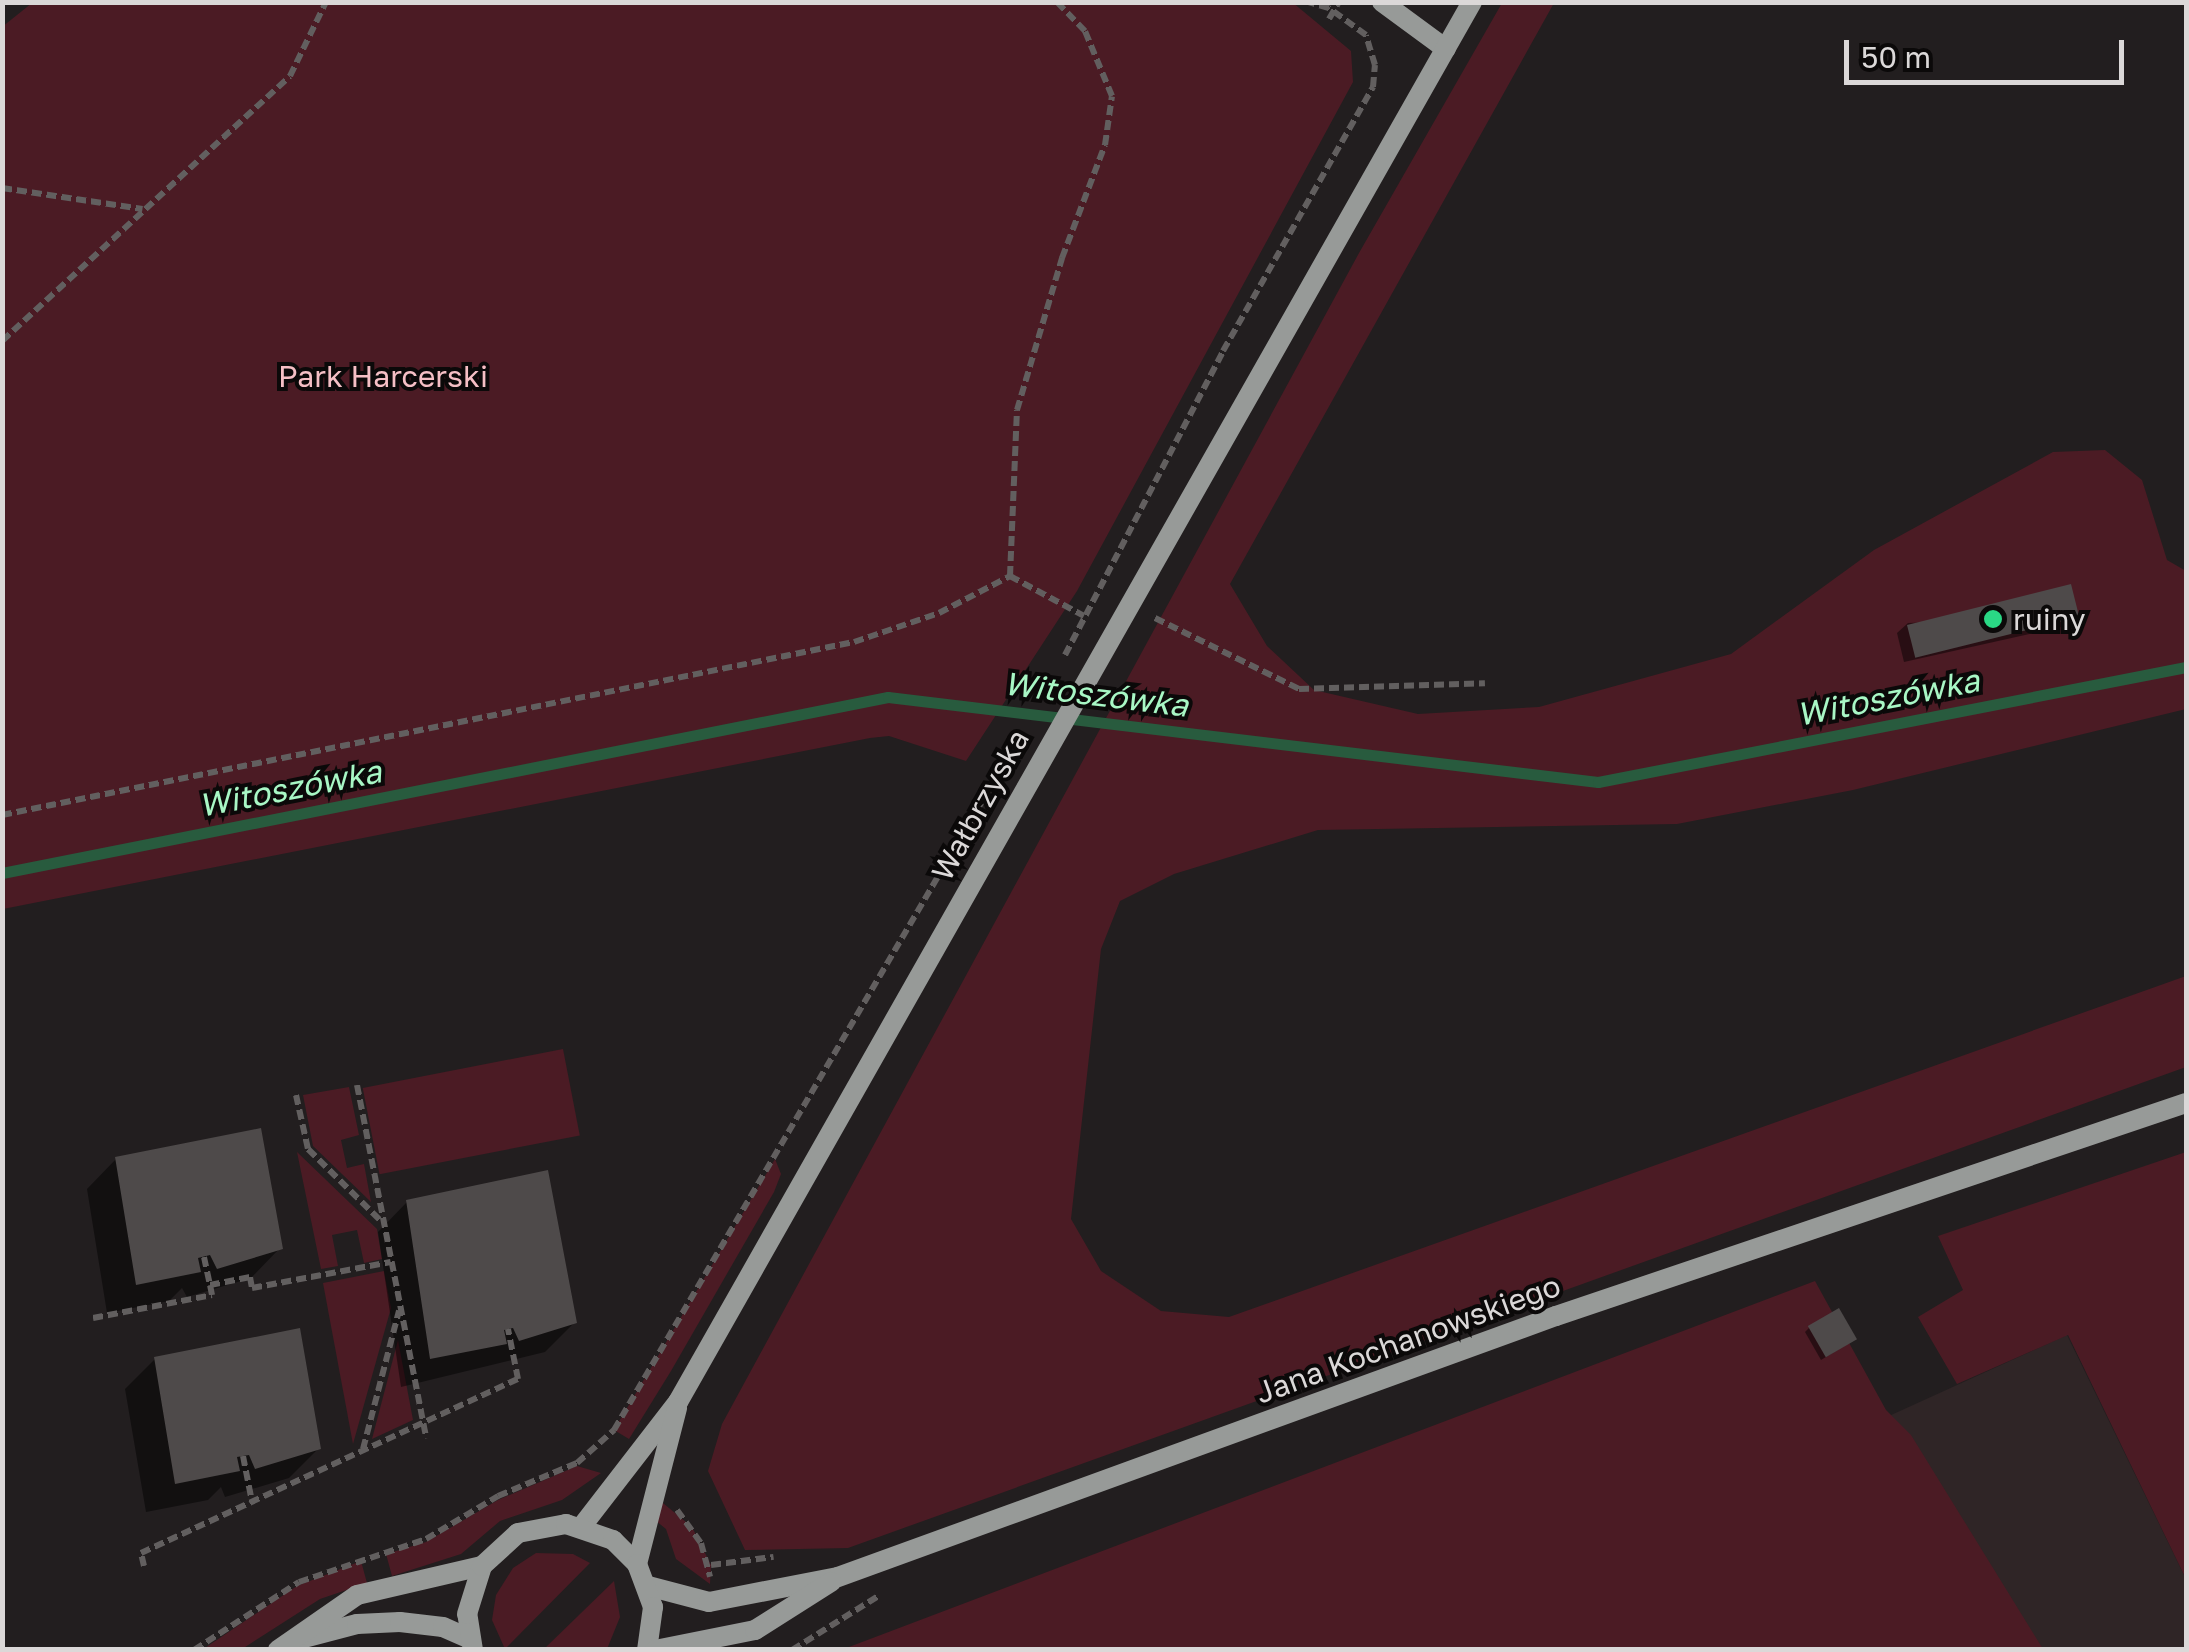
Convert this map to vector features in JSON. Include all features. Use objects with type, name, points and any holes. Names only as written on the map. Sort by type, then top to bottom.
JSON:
[{"type":"main road","points":[[1382,2],[1446,49]]},
{"type":"main road","name":"Wałbrzyska","points":[[582,1526],[678,1402],[1088,670],[1262,380],[1472,2]]},
{"type":"main road","name":"Jana Kochanowskiego","points":[[648,1586],[709,1602],[838,1577],[1556,1316],[2186,1103]]},
{"type":"main road","points":[[637,1564],[678,1402]]},
{"type":"main road","points":[[471,1644],[471,1589],[482,1566],[504,1542],[533,1527],[582,1526],[613,1540],[637,1564],[653,1607],[647,1650]]},
{"type":"main road","points":[[284,1646],[358,1594],[482,1566]]},
{"type":"main road","points":[[655,1650],[755,1630],[838,1577]]},
{"type":"main road","points":[[284,1646],[357,1624],[400,1622],[443,1627],[471,1644]]},
{"type":"path","points":[[2,341],[290,76],[326,2]]},
{"type":"path","points":[[1010,576],[1016,410],[1062,258],[1105,145],[1112,96],[1085,32],[1057,2]]},
{"type":"path","points":[[1063,660],[1082,616],[1373,87],[1376,65],[1366,36],[1308,2]]},
{"type":"path","points":[[1331,15],[1339,2]]},
{"type":"path","points":[[2,188],[142,209]]},
{"type":"path","points":[[1010,576],[1082,616],[1114,625]]},
{"type":"path","points":[[2,815],[854,642],[939,613],[1010,576]]},
{"type":"path","points":[[1127,604],[1299,689],[1485,683]]},
{"type":"path","points":[[194,1650],[299,1582],[426,1539],[498,1496],[576,1462],[614,1430],[992,785]]},
{"type":"path","points":[[357,1085],[426,1438]]},
{"type":"path","points":[[296,1095],[308,1149],[384,1224]]},
{"type":"path","points":[[93,1318],[212,1295],[204,1257]]},
{"type":"path","points":[[210,1285],[250,1278],[252,1288],[391,1262]]},
{"type":"path","points":[[362,1450],[400,1307]]},
{"type":"path","points":[[144,1566],[141,1553],[518,1378],[508,1328]]},
{"type":"path","points":[[242,1456],[252,1502]]},
{"type":"shaded area","points":[[2067,1335],[2186,1579],[2186,1649],[1452,1650],[1889,1416]]},
{"type":"green space","name":"Park Harcerski","points":[[1292,2],[1351,51],[1353,82],[1077,591],[966,761],[889,736],[870,738],[3,909],[2,27],[32,3]]},
{"type":"green space","points":[[1502,3],[1554,3],[1230,584],[1267,646],[1314,690],[1418,714],[1539,707],[1731,654],[1874,550],[2053,452],[2105,450],[2142,480],[2167,560],[2186,571],[2186,709],[1853,790],[1677,824],[1318,830],[1174,874],[1120,901],[1101,949],[1071,1219],[1101,1271],[1161,1311],[1229,1317],[2186,976],[2186,1067],[848,1548],[745,1550],[708,1471],[722,1424],[1359,253]]},
{"type":"green space","points":[[563,1049],[580,1135],[380,1174],[363,1088]]},
{"type":"green space","points":[[349,1087],[359,1135],[341,1140],[347,1168],[364,1164],[371,1202],[313,1146],[303,1095]]},
{"type":"green space","points":[[297,1152],[377,1229],[382,1259],[364,1263],[357,1230],[332,1235],[338,1266],[321,1269]]},
{"type":"green space","points":[[2186,1152],[2186,1579],[2068,1335],[1957,1384],[1918,1317],[1963,1290],[1938,1236]]},
{"type":"green space","points":[[775,1159],[781,1174],[774,1192],[629,1439],[614,1430]]},
{"type":"green space","points":[[384,1271],[391,1308],[353,1444],[323,1283]]},
{"type":"green space","points":[[1815,1281],[1886,1410],[1911,1435],[2043,1649],[841,1650]]},
{"type":"green space","points":[[398,1340],[413,1420],[372,1439]]},
{"type":"green space","points":[[577,1466],[601,1473],[562,1500],[500,1521],[461,1554],[392,1576],[386,1554],[426,1542],[498,1500]]},
{"type":"green space","points":[[652,1494],[692,1527],[711,1565],[710,1584],[676,1559],[666,1529],[645,1512]]},
{"type":"green space","points":[[536,1553],[573,1554],[590,1563],[505,1649],[492,1620],[496,1595],[513,1568]]},
{"type":"green space","points":[[361,1561],[367,1583],[320,1599],[242,1649],[202,1650],[297,1586]]},
{"type":"green space","points":[[614,1581],[620,1617],[607,1649],[544,1649]]},
{"type":"building","name":"ruiny","points":[[2071,584],[2079,617],[1915,658],[1907,625]]},
{"type":"building","points":[[261,1128],[283,1249],[217,1269],[210,1255],[198,1258],[201,1272],[136,1285],[115,1157]]},
{"type":"building","points":[[548,1170],[577,1323],[519,1341],[513,1328],[504,1330],[507,1344],[430,1359],[406,1200]]},
{"type":"building","points":[[1839,1308],[1857,1339],[1826,1357],[1808,1326]]},
{"type":"building","points":[[300,1328],[321,1449],[255,1469],[249,1455],[237,1457],[240,1471],[175,1484],[154,1357]]},
{"type":"waterway","name":"Witoszówka","points":[[2,873],[888,697],[1598,782],[2186,667]]},
{"type":"place","name":"ruiny","points":[[1993,619]]}]
